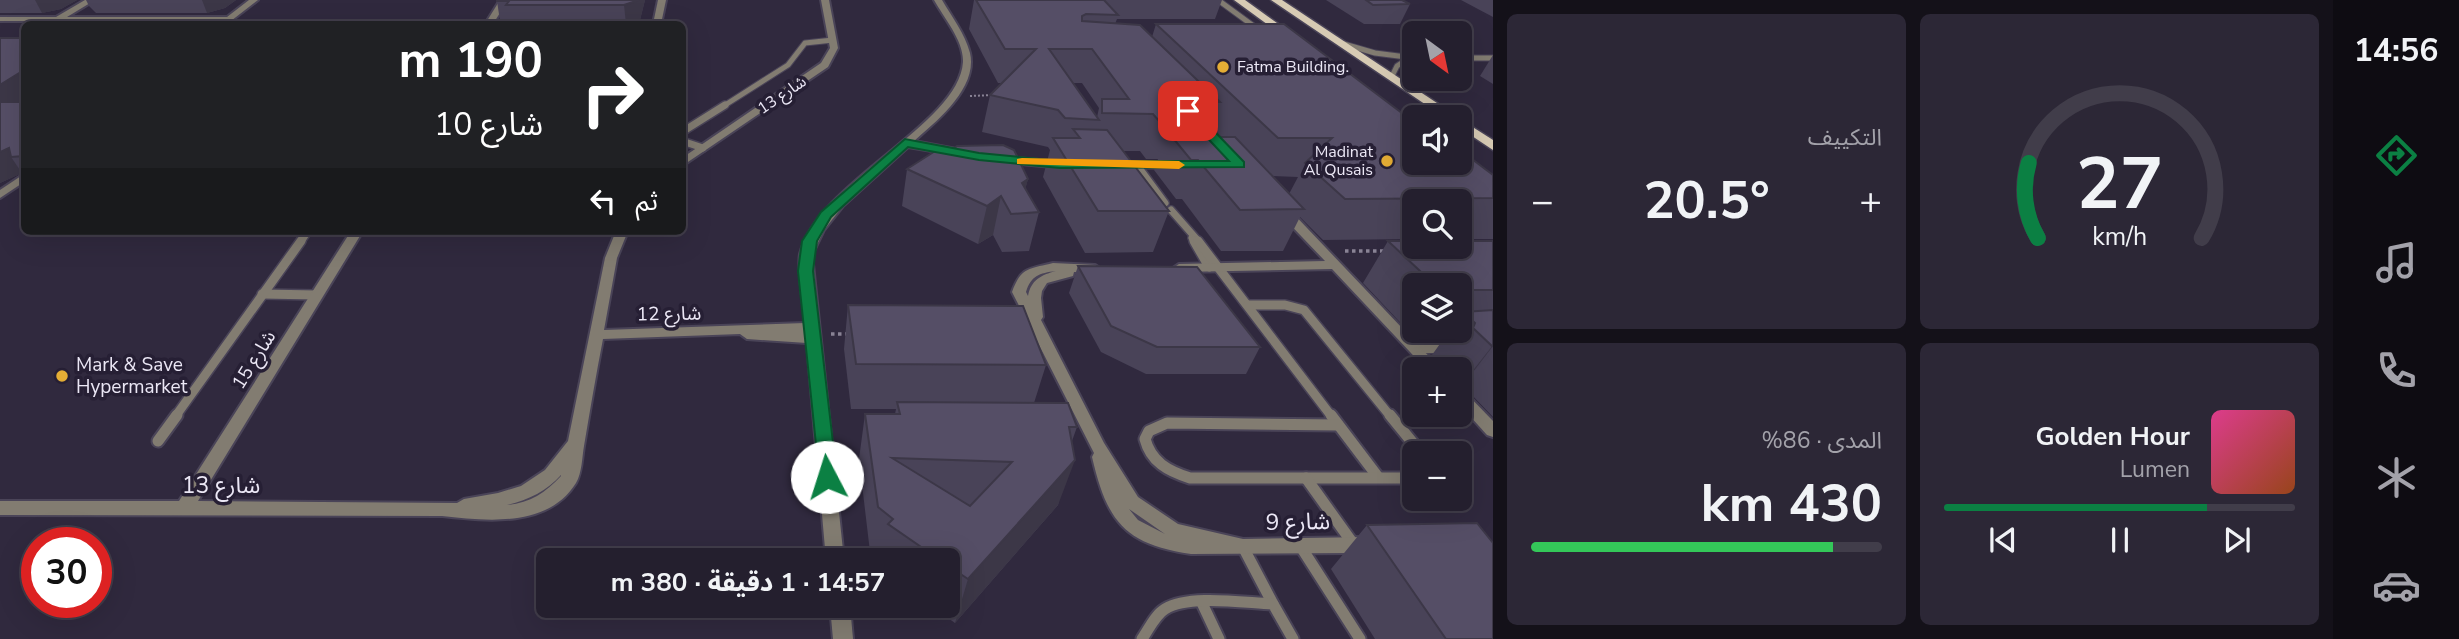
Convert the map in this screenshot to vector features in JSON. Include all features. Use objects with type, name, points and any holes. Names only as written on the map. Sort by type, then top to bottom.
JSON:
[{"type":"main road","points":[[1276,0],[1434,105]]},
{"type":"main road","points":[[1235,4],[1304,45]]},
{"type":"main road","points":[[1472,131],[1493,146]]},
{"type":"street","points":[[58,19],[91,0]]},
{"type":"street","points":[[227,21],[254,0]]},
{"type":"street","points":[[491,21],[504,0]]},
{"type":"street","points":[[657,21],[662,0]]},
{"type":"street","points":[[825,0],[833,40]]},
{"type":"street","points":[[834,548],[806,263],[810,241],[816,227],[836,204],[954,96],[965,75],[965,51],[938,0]]},
{"type":"street","points":[[651,21],[658,15]]},
{"type":"street","points":[[0,19],[170,21]]},
{"type":"street","name":"شارع 13","points":[[686,160],[815,73],[831,56],[833,40]]},
{"type":"street","points":[[1188,111],[1240,165]]},
{"type":"street","points":[[909,140],[966,154]]},
{"type":"street","points":[[992,158],[1073,165]]},
{"type":"street","points":[[1099,165],[1188,165]]},
{"type":"street","points":[[1,193],[21,179]]},
{"type":"street","points":[[1277,204],[1422,357]]},
{"type":"street","name":"شارع 15","points":[[184,509],[354,235]]},
{"type":"street","name":"شارع 13","points":[[0,508],[442,509],[510,514],[545,503],[559,492],[569,479],[611,258],[620,235]]},
{"type":"street","points":[[1170,268],[1335,265]]},
{"type":"street","name":"شارع 9","points":[[1037,321],[1032,296],[1044,280],[1062,274],[1104,270],[1053,267],[1031,272],[1024,277],[1019,292],[1037,321],[1098,446],[1108,496],[1130,523],[1166,543],[1186,548],[1392,545]]},
{"type":"street","name":"شارع 12","points":[[596,335],[742,332],[758,337],[813,333]]},
{"type":"street","points":[[1472,409],[1493,431]]},
{"type":"street","points":[[841,618],[843,639]]},
{"type":"lane","points":[[1218,0],[1235,4],[1265,34]]},
{"type":"lane","points":[[686,129],[788,65],[798,56],[802,45],[833,40]]},
{"type":"lane","points":[[1344,44],[1402,56]]},
{"type":"lane","points":[[1472,58],[1493,58]]},
{"type":"lane","points":[[1392,76],[1397,66],[1402,63]]},
{"type":"lane","points":[[686,142],[703,148]]},
{"type":"lane","points":[[1136,165],[1214,267],[1248,305],[1378,477]]},
{"type":"lane","points":[[158,441],[305,235]]},
{"type":"lane","points":[[262,295],[317,295]]},
{"type":"lane","points":[[1248,305],[1292,305],[1309,314],[1411,441]]},
{"type":"lane","points":[[1411,345],[1460,343]]},
{"type":"lane","points":[[1338,425],[1167,423],[1149,431],[1145,439],[1147,448],[1163,467],[1190,478],[1402,478]]},
{"type":"lane","points":[[1306,478],[1354,545]]},
{"type":"lane","points":[[1243,547],[1293,639]]},
{"type":"lane","points":[[1301,547],[1360,639]]},
{"type":"lane","points":[[1202,603],[1219,639]]},
{"type":"lane","points":[[1146,637],[1163,610],[1172,605],[1273,604]]},
{"type":"path","points":[[954,96],[994,95]]},
{"type":"path","points":[[1323,252],[1388,251]]},
{"type":"path","points":[[813,333],[853,334]]},
{"type":"building","points":[[497,0],[639,0],[624,5],[506,5],[509,1]]},
{"type":"building","points":[[976,0],[1104,0],[1118,15],[1086,14],[1082,16],[1082,21],[1140,25],[1220,102],[1198,102],[1203,107],[1184,107],[1196,122],[1159,121],[1153,114],[1102,113],[1102,99],[1129,99],[1092,49],[1049,49],[1099,120],[1065,118],[1058,110],[990,95],[1036,49],[1005,49]]},
{"type":"building","points":[[1366,0],[1402,0],[1410,4],[1373,5]]},
{"type":"building","points":[[1156,24],[1284,24],[1402,113],[1402,175],[1472,175],[1472,159],[1493,175],[1493,198],[1472,198],[1472,189],[1402,189],[1402,199],[1345,199],[1305,163],[1332,138],[1278,138]]},
{"type":"building","points":[[0,38],[21,38],[21,72],[0,85]]},
{"type":"building","points":[[0,102],[21,102],[21,156],[11,157],[9,148],[0,152]]},
{"type":"building","points":[[1073,129],[1107,130],[1169,211],[1098,211],[1053,138],[1080,138]]},
{"type":"building","points":[[1168,132],[1205,132],[1210,137],[1235,137],[1304,209],[1240,210],[1198,160],[1191,160]]},
{"type":"building","points":[[1003,145],[1014,150],[1028,179],[1022,183],[1039,212],[1011,214],[1001,196],[987,206],[907,169],[943,146],[953,149],[957,146]]},
{"type":"building","points":[[1388,241],[1402,241],[1402,254]]},
{"type":"building","points":[[1472,241],[1493,241],[1493,290],[1472,290],[1472,273],[1422,273],[1407,259],[1472,259]]},
{"type":"building","points":[[1078,266],[1197,267],[1260,347],[1157,347],[1111,326]]},
{"type":"building","points":[[848,305],[1023,306],[1046,365],[856,364]]},
{"type":"building","points":[[1493,310],[1492,346],[1473,328],[1475,323],[1472,320],[1472,311]]},
{"type":"building","points":[[897,402],[1068,403],[1077,427],[1069,427],[1075,460],[968,579],[960,574],[960,548],[923,548],[888,524],[893,519],[878,507],[865,414],[900,414]],"holes":[[[892,458],[1012,462],[970,506]]]},
{"type":"building","points":[[1477,523],[1493,543],[1493,639],[1446,639],[1367,525]]},
{"type":"slow traffic","points":[[1022,162],[1179,165]]},
{"type":"place","name":"Fatma Building.","points":[[1223,67]]},
{"type":"place","name":"Madinat Al Qusais","points":[[1387,161]]},
{"type":"place","name":"Mark & Save Hypermarket","points":[[62,376]]},
{"type":"route","points":[[827,477],[805,271],[810,241],[816,227],[826,215],[905,143],[1006,160],[1060,164],[1240,165],[1188,111]]}]
